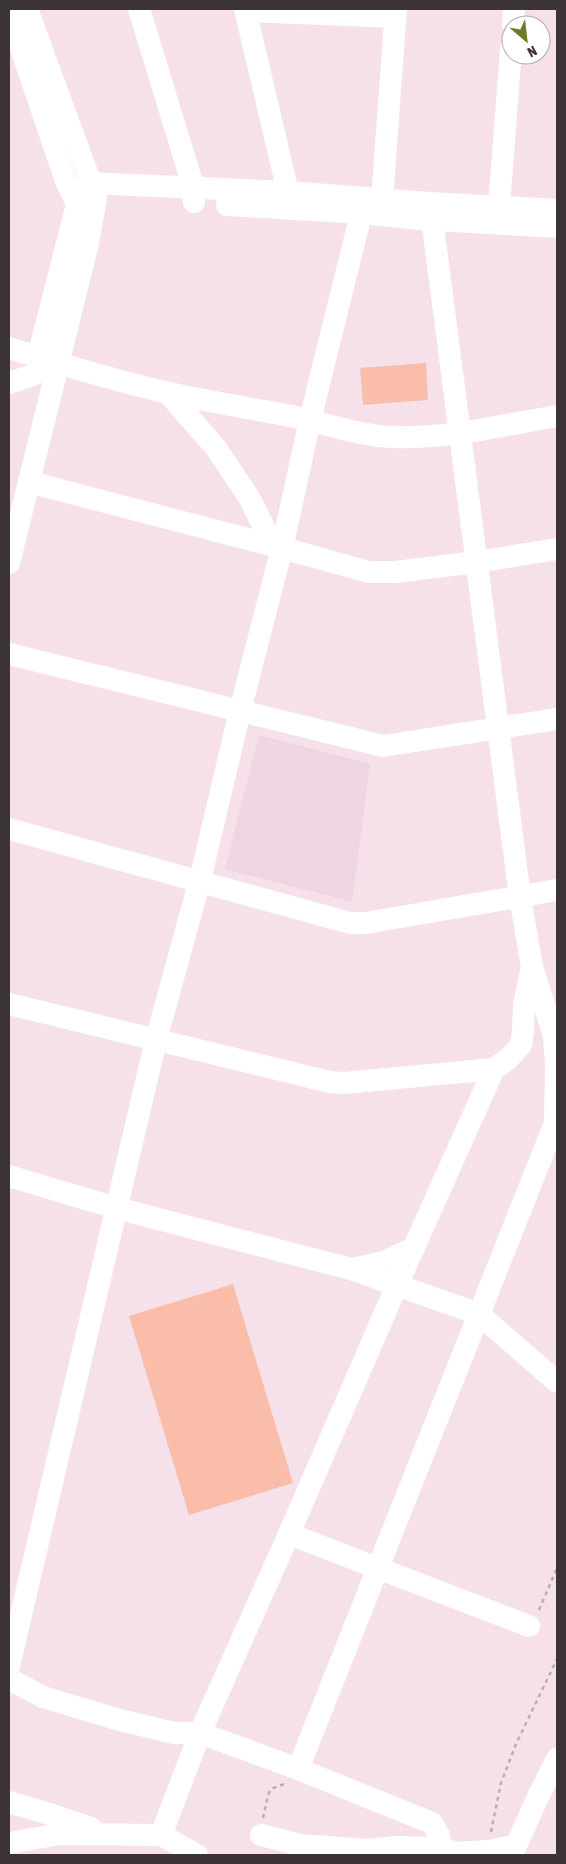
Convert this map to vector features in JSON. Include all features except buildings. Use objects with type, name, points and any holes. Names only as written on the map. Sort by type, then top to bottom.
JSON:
[{"type":"street","points":[[9,383],[33,375],[48,360],[62,341],[88,243],[92,190],[27,9]]},
{"type":"street","points":[[139,9],[194,196]]},
{"type":"street","points":[[9,1666],[156,1040],[200,880],[240,711],[282,548],[310,420],[369,204],[396,13],[245,10],[290,201]]},
{"type":"street","points":[[9,12],[66,181],[77,204],[48,360],[29,482],[9,563]]},
{"type":"street","points":[[499,206],[510,65]]},
{"type":"street","points":[[92,190],[369,204],[557,227]]},
{"type":"street","points":[[431,212],[499,206],[557,210]]},
{"type":"street","points":[[298,1769],[556,1126],[554,1036],[532,967],[520,897],[431,212]]},
{"type":"street","points":[[9,348],[168,393],[310,420],[362,433],[390,437],[420,437],[460,432],[557,416]]},
{"type":"street","points":[[168,393],[216,448],[250,499],[266,532],[282,548]]},
{"type":"street","points":[[29,482],[369,572],[395,572],[557,549]]},
{"type":"street","points":[[9,654],[383,746],[557,719]]},
{"type":"street","points":[[9,829],[200,880],[350,923],[366,923],[557,890]]},
{"type":"street","points":[[9,1004],[330,1082],[344,1083],[494,1069],[508,1059],[520,1045],[523,1032],[524,1005],[532,967]]},
{"type":"street","points":[[161,1835],[200,1733],[289,1534],[396,1285],[494,1069]]},
{"type":"street","points":[[9,1176],[116,1208],[351,1270],[479,1314],[557,1382]]},
{"type":"street","points":[[351,1270],[384,1262],[414,1248]]},
{"type":"street","points":[[289,1534],[529,1626]]},
{"type":"street","points":[[9,1679],[43,1697],[116,1719],[174,1733],[200,1733],[298,1769],[432,1823],[439,1835],[441,1848]]},
{"type":"street","points":[[261,1835],[301,1846],[367,1850],[441,1848],[456,1853],[518,1851],[538,1797],[557,1759]]},
{"type":"street","points":[[9,1802],[107,1834]]},
{"type":"street","points":[[9,1842],[60,1834],[161,1835],[197,1855]]},
{"type":"path","points":[[529,1626],[540,1608],[557,1568]]},
{"type":"path","points":[[487,1851],[501,1783],[516,1744],[557,1659]]},
{"type":"path","points":[[261,1835],[264,1813],[271,1789],[283,1785],[298,1769]]},
{"type":"shaded area","points":[[426,363],[428,400],[363,405],[360,368]]},
{"type":"shaded area","points":[[259,735],[370,764],[352,902],[225,869]]},
{"type":"shaded area","points":[[233,1284],[293,1483],[189,1515],[129,1316]]}]
